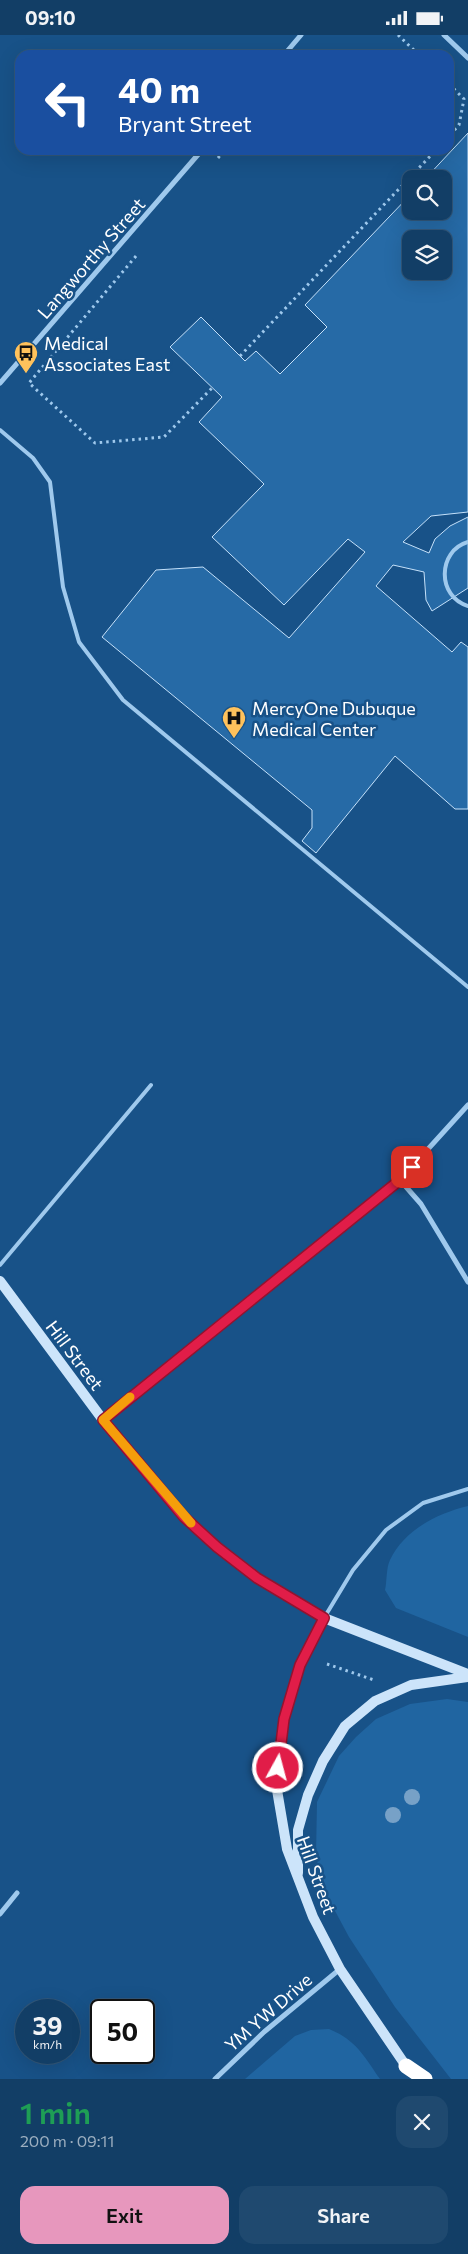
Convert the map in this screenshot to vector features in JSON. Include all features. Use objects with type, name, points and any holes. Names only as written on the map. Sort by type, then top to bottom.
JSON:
[{"type":"highway","points":[[409,2073],[425,2079]]},
{"type":"main road","name":"Hill Street","points":[[0,1281],[103,1420],[184,1517],[217,1547],[257,1578],[324,1618],[468,1675]]},
{"type":"main road","name":"Hill Street","points":[[324,1618],[300,1665],[284,1719],[276,1784],[287,1849],[313,1917],[340,1969],[409,2073]]},
{"type":"main road","points":[[298,1879],[298,1830],[308,1795],[322,1761],[345,1726],[375,1701],[411,1685],[468,1675]]},
{"type":"street","points":[[288,50],[301,35]]},
{"type":"street","points":[[444,35],[468,58]]},
{"type":"street","name":"Langworthy Street","points":[[0,383],[198,155]]},
{"type":"street","points":[[103,1420],[400,1180],[468,1105]]},
{"type":"street","points":[[400,1180],[421,1204],[468,1282]]},
{"type":"street","points":[[0,1914],[17,1893]]},
{"type":"street","name":"YM YW Drive","points":[[215,2079],[264,2032],[340,1969]]},
{"type":"lane","points":[[0,430],[33,458],[50,481],[63,587],[79,642],[123,700],[468,987]]},
{"type":"lane","points":[[468,542],[454,550],[448,559],[444,580],[448,590],[455,599],[468,606]]},
{"type":"lane","points":[[0,1265],[151,1085]]},
{"type":"lane","points":[[324,1618],[353,1570],[386,1530],[423,1503],[468,1489]]},
{"type":"path","points":[[398,35],[414,50]]},
{"type":"path","points":[[454,89],[464,99],[459,125],[454,130]]},
{"type":"path","points":[[212,165],[221,155]]},
{"type":"path","points":[[240,356],[431,155]]},
{"type":"path","points":[[137,255],[30,383],[95,443],[164,437],[212,388]]},
{"type":"path","points":[[327,1665],[377,1681]]},
{"type":"shaded area","points":[[468,1506],[468,1637],[396,1608],[385,1590],[390,1560],[404,1540],[423,1524],[434,1518]]},
{"type":"shaded area","points":[[447,1699],[468,1702],[468,2079],[451,2079],[395,2007],[349,1937],[326,1894],[316,1857],[317,1802],[339,1756],[376,1719],[410,1704]]},
{"type":"shaded area","points":[[329,2029],[346,2038],[359,2049],[380,2079],[245,2079],[295,2036],[311,2030]]},
{"type":"building","points":[[468,133],[468,512],[431,516],[403,542],[429,553],[435,539],[450,526],[468,517],[468,588],[432,611],[426,600],[424,572],[393,565],[376,586],[452,652],[461,642],[468,647],[468,809],[455,809],[395,756],[316,853],[302,841],[312,828],[312,810],[102,637],[156,570],[203,567],[289,638],[365,552],[348,539],[284,605],[212,537],[264,484],[199,422],[222,397],[170,347],[201,317],[245,361],[256,351],[280,374],[327,327],[305,305],[402,203],[402,220],[452,220],[452,170],[433,170],[447,155],[454,155],[454,148]]},
{"type":"slow traffic","points":[[130,1397],[103,1420],[191,1523]]},
{"type":"place","name":"Medical Associates East","points":[[26,374]]},
{"type":"place","name":"MercyOne Dubuque Medical Center","points":[[234,739]]},
{"type":"route","points":[[278,1768],[284,1719],[300,1665],[324,1618],[257,1578],[217,1547],[184,1517],[103,1420],[400,1180],[412,1167]]}]
